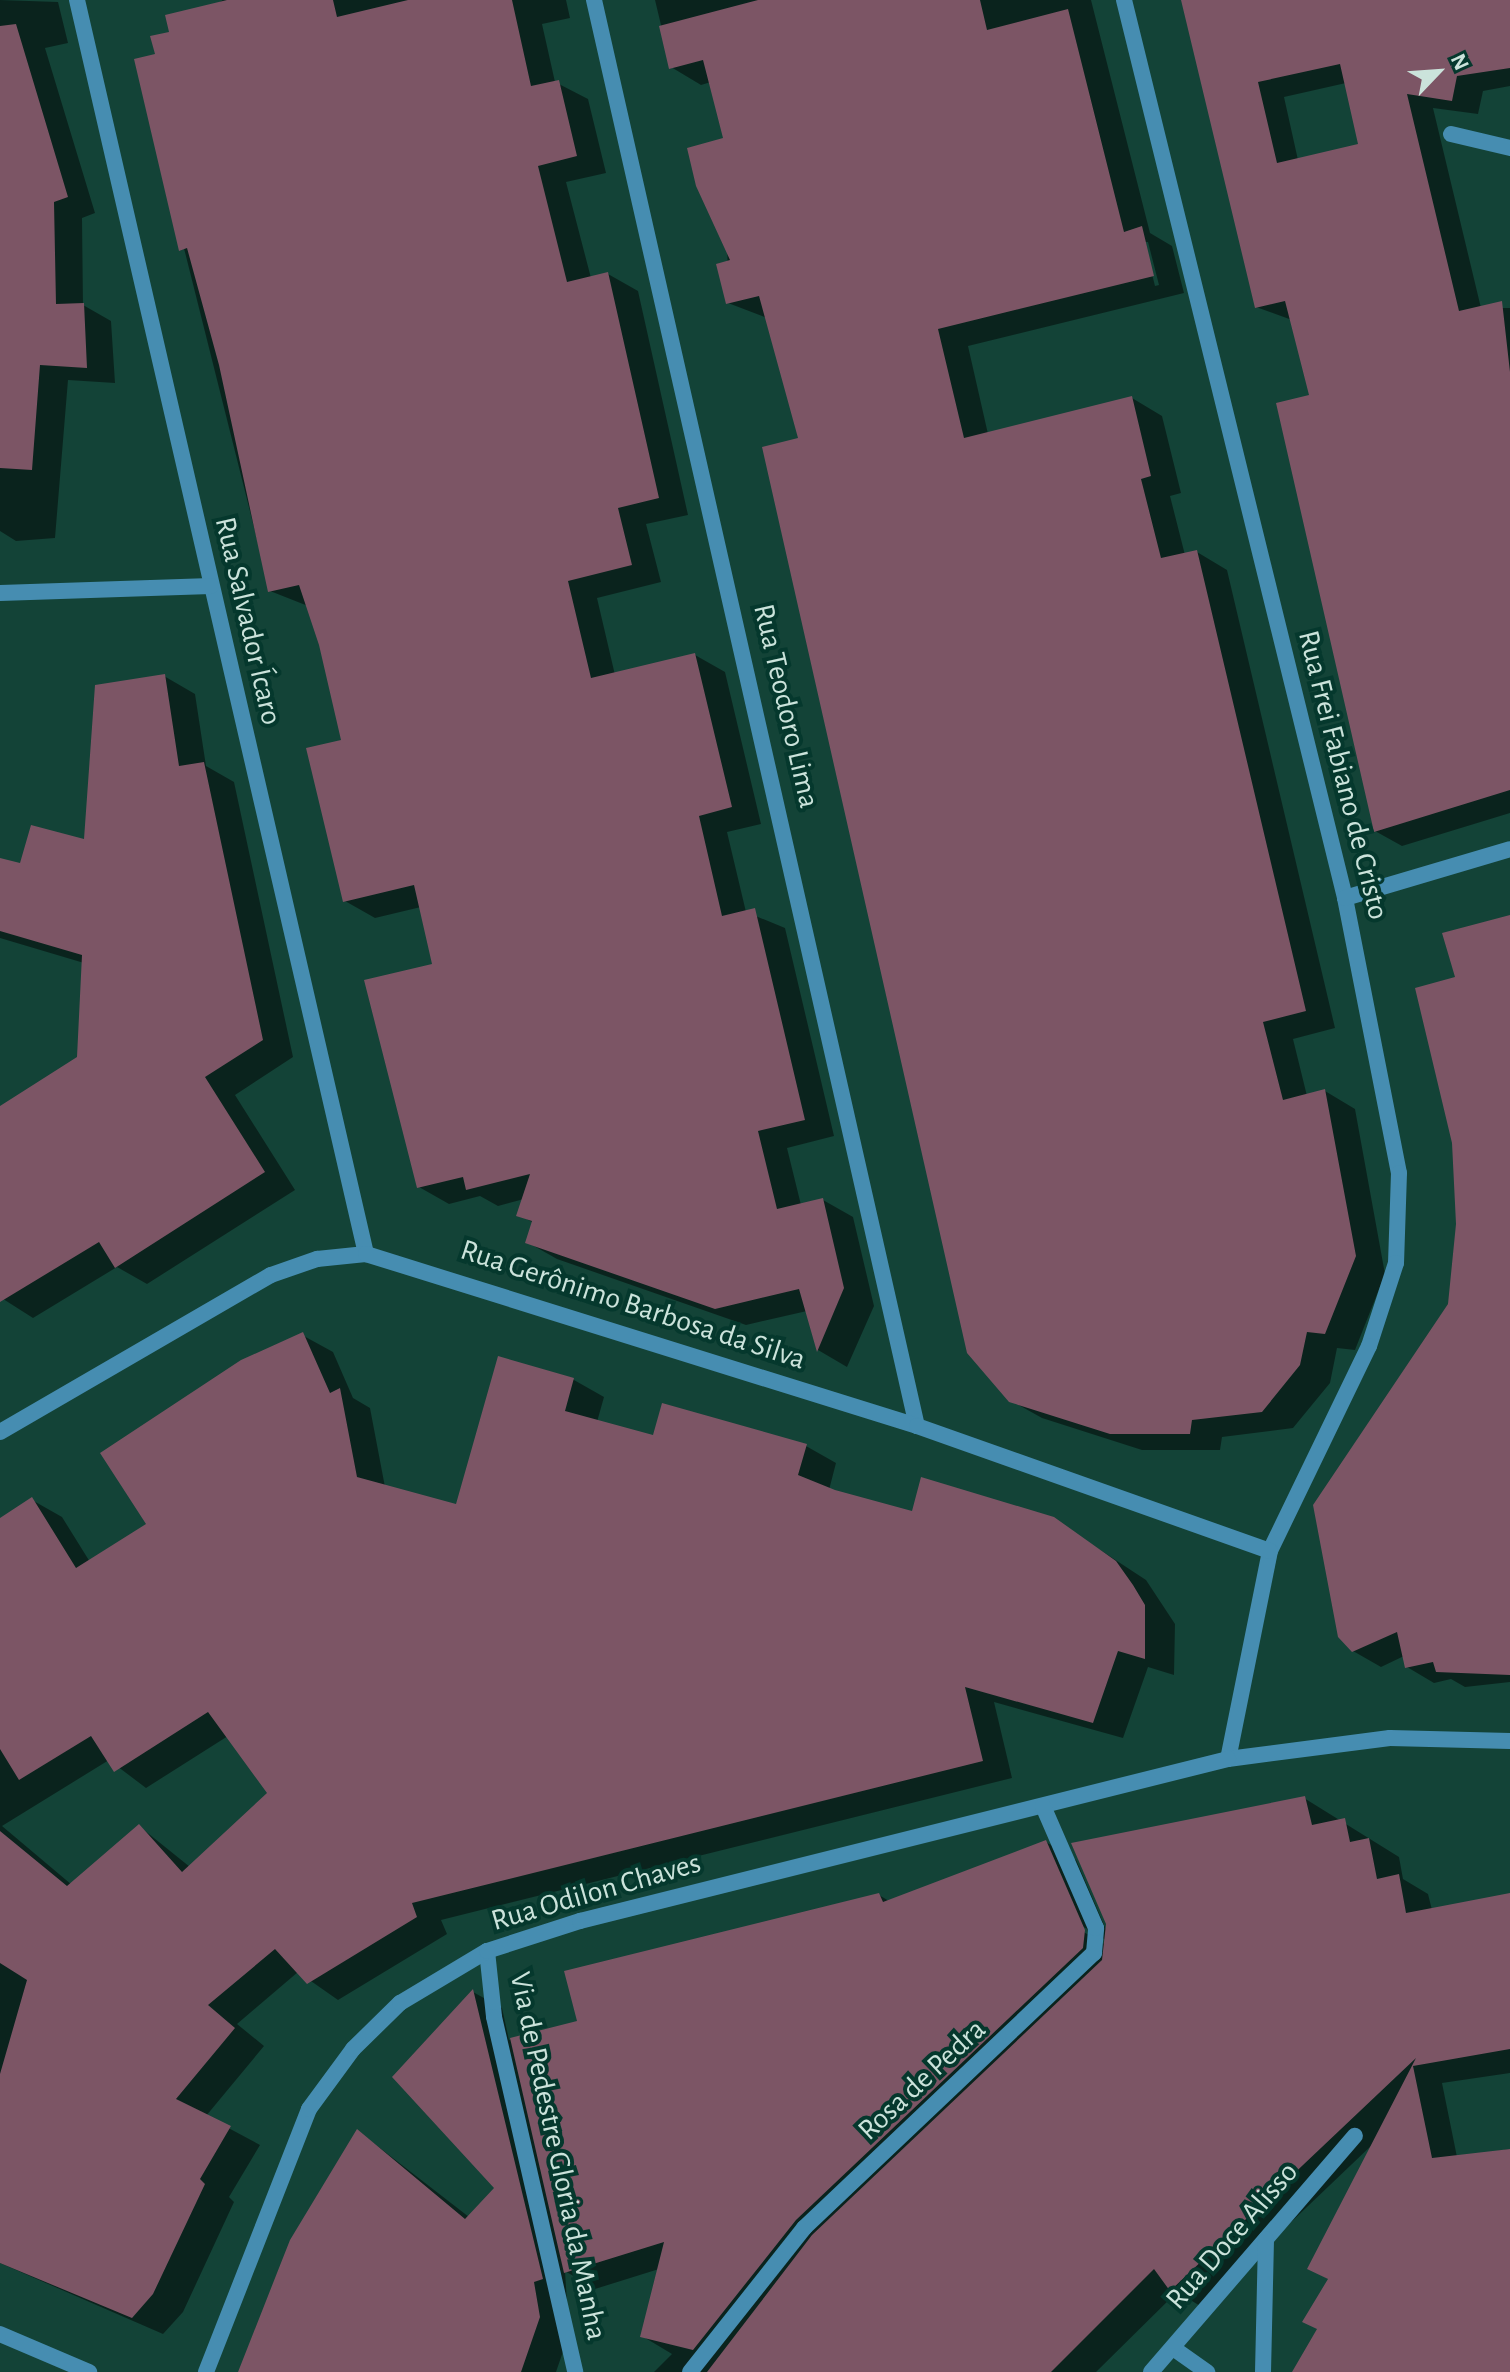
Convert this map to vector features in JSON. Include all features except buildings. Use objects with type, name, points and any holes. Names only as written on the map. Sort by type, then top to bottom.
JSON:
[{"type":"street","name":"Rua Salvador Ícaro","points":[[77,0],[366,1254]]},
{"type":"street","name":"Rua Teodoro Lima","points":[[594,0],[917,1426]]},
{"type":"street","name":"Rua Frei Fabiano de Cristo","points":[[1124,0],[1345,898],[1399,1173],[1396,1263],[1369,1346],[1270,1551],[1228,1759]]},
{"type":"street","points":[[1451,134],[1510,148]]},
{"type":"street","points":[[0,593],[211,586]]},
{"type":"street","points":[[1345,898],[1510,849]]},
{"type":"street","name":"Rua Gerônimo Barbosa da Silva","points":[[0,1432],[271,1275],[317,1259],[366,1254],[917,1426],[1270,1551]]},
{"type":"street","name":"Rua Odilon Chaves","points":[[206,2372],[309,2109],[353,2049],[400,2003],[487,1951],[580,1921],[1228,1759],[1390,1738],[1510,1741]]},
{"type":"street","name":"Rosa de Pedra","points":[[690,2372],[804,2228],[1094,1953],[1096,1928],[1043,1806]]},
{"type":"street","name":"Via de Pedestre Gloria da Manha","points":[[487,1951],[494,2017],[575,2372]]},
{"type":"street","name":"Rua Doce Alisso","points":[[1151,2372],[1355,2136]]},
{"type":"street","points":[[1263,2372],[1266,2239]]},
{"type":"street","points":[[0,2334],[89,2372]]},
{"type":"street","points":[[1173,2348],[1207,2372]]}]
